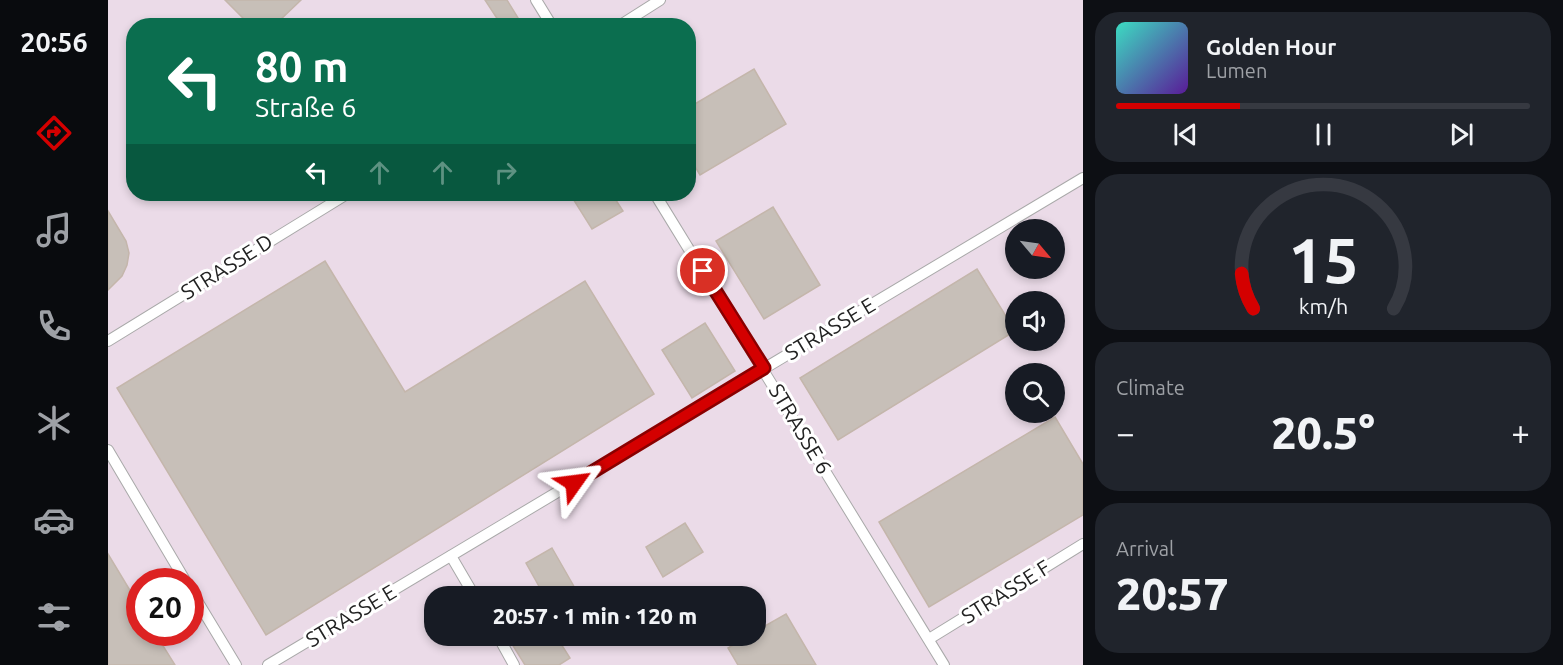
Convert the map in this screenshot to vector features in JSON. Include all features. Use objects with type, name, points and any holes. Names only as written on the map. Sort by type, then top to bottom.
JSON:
[{"type":"lane","points":[[536,0],[547,18]]},
{"type":"lane","points":[[632,18],[660,0]]},
{"type":"lane","name":"STRASSE E","points":[[268,665],[1083,178]]},
{"type":"lane","name":"STRASSE D","points":[[108,341],[336,201]]},
{"type":"lane","name":"STRASSE 6","points":[[659,201],[764,368],[944,665]]},
{"type":"lane","points":[[108,450],[178,568]]},
{"type":"lane","name":"STRASSE F","points":[[929,639],[1083,544]]},
{"type":"lane","points":[[451,556],[469,586]]},
{"type":"lane","points":[[204,612],[236,665]]},
{"type":"lane","points":[[504,646],[514,665]]},
{"type":"shaded area","points":[[108,0],[1083,0],[1083,665],[108,665]]},
{"type":"building","points":[[225,0],[301,0],[282,18],[243,18]]},
{"type":"building","points":[[485,0],[507,0],[518,18],[497,18]]},
{"type":"building","points":[[754,69],[786,124],[700,175],[696,168],[696,103]]},
{"type":"building","points":[[574,201],[617,201],[623,211],[592,229]]},
{"type":"building","points":[[773,207],[820,285],[764,319],[716,241]]},
{"type":"building","points":[[108,211],[126,241],[129,253],[122,276],[108,290]]},
{"type":"building","points":[[325,261],[405,392],[585,281],[654,394],[266,635],[117,388]]},
{"type":"building","points":[[977,269],[1005,315],[1005,337],[838,440],[800,378]]},
{"type":"building","points":[[705,323],[735,371],[692,398],[662,350]]},
{"type":"building","points":[[1045,423],[1059,423],[1083,464],[1083,515],[929,607],[879,522]]},
{"type":"building","points":[[685,523],[703,552],[663,577],[646,547]]},
{"type":"building","points":[[552,548],[574,586],[539,586],[526,563]]},
{"type":"building","points":[[108,554],[126,584],[126,646],[163,646],[175,665],[108,665]]},
{"type":"building","points":[[786,614],[816,665],[738,665],[728,648],[731,646],[766,646],[766,625]]},
{"type":"building","points":[[513,646],[562,646],[570,658],[559,665],[525,665]]},
{"type":"route","points":[[574,483],[764,368],[703,271]]}]
